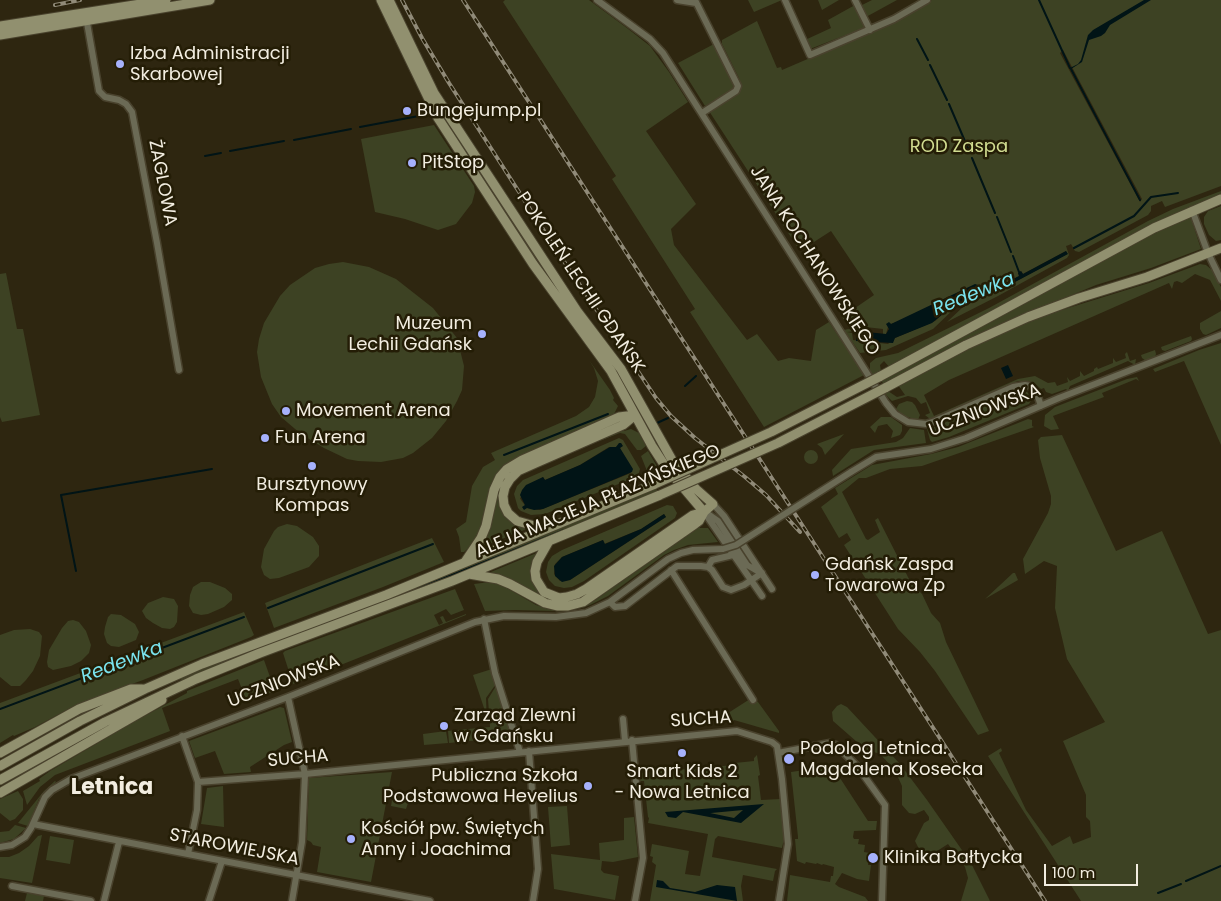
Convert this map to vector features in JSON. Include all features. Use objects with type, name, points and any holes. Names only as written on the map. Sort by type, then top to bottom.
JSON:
[{"type":"main road","points":[[0,34],[166,0]]},
{"type":"main road","points":[[0,26],[86,17],[210,0]]},
{"type":"main road","name":"POKOLEŃ LECHII GDAŃSK","points":[[381,0],[438,118],[545,282],[611,371],[665,466],[704,512]]},
{"type":"main road","name":"POKOLEŃ LECHII GDAŃSK","points":[[390,0],[428,83],[447,113],[553,276],[621,369],[672,460],[696,489],[713,504]]},
{"type":"main road","points":[[438,118],[447,113]]},
{"type":"main road","name":"ALEJA MACIEJA PŁAŻYŃSKIEGO","points":[[0,766],[80,721],[145,689],[256,642],[386,594],[545,530],[763,436],[879,377],[1154,228],[1221,199]]},
{"type":"main road","points":[[496,208],[505,202]]},
{"type":"main road","name":"ALEJA MACIEJA PŁAŻYŃSKIEGO","points":[[0,780],[105,722],[196,679],[280,645],[452,581],[660,495],[778,443],[966,344],[1028,317],[1079,298],[1147,277],[1221,248]]},
{"type":"main road","points":[[545,282],[553,276]]},
{"type":"main road","points":[[545,530],[517,521],[508,513],[504,506],[503,496],[505,487],[510,479],[518,471],[623,425],[644,410]]},
{"type":"main road","points":[[465,562],[481,538],[486,526],[494,490],[500,477],[507,469],[522,460],[619,417],[635,415]]},
{"type":"main road","points":[[469,574],[498,579],[545,603],[557,606],[568,606],[583,602],[699,521],[704,512],[713,504]]},
{"type":"main road","points":[[549,541],[537,562],[536,580],[544,592],[550,596],[567,598],[586,589],[693,515],[704,512]]},
{"type":"main road","points":[[0,793],[100,737],[196,679]]},
{"type":"main road","points":[[0,753],[79,709],[131,689],[145,689]]},
{"type":"street","name":"JANA KOCHANOWSKIEGO","points":[[597,0],[655,44],[663,53],[881,394],[896,414],[912,423],[926,424],[935,422],[1013,388],[1025,385],[1036,391],[1041,406]]},
{"type":"street","points":[[677,0],[697,1],[738,86],[736,91],[702,113]]},
{"type":"street","points":[[785,0],[810,56],[900,16],[927,0]]},
{"type":"street","points":[[855,0],[870,30]]},
{"type":"street","name":"ŻAGLOWA","points":[[86,17],[99,91],[105,97],[119,100],[126,104],[132,112],[179,370]]},
{"type":"street","points":[[1192,210],[1208,253],[1221,280]]},
{"type":"street","name":"UCZNIOWSKA","points":[[0,848],[12,845],[25,837],[45,798],[60,784],[288,697],[484,619],[504,616],[573,616],[586,613],[610,602],[668,559],[693,550],[723,549],[736,545],[876,457],[930,449],[948,444],[1221,335]]},
{"type":"street","name":"POKOLEŃ LECHII GDAŃSK","points":[[713,504],[724,516],[772,589]]},
{"type":"street","name":"POKOLEŃ LECHII GDAŃSK","points":[[704,512],[718,520],[747,565],[762,573]]},
{"type":"street","name":"POKOLEŃ LECHII GDAŃSK","points":[[704,512],[762,596]]},
{"type":"street","points":[[732,555],[712,560],[708,567],[726,590],[731,590],[762,573]]},
{"type":"street","name":"UCZNIOWSKA","points":[[610,602],[615,607],[625,606],[677,566],[708,567]]},
{"type":"street","points":[[671,570],[753,700]]},
{"type":"street","points":[[484,619],[496,673],[520,752]]},
{"type":"street","points":[[288,697],[305,774],[302,842],[292,901]]},
{"type":"street","points":[[623,719],[629,741],[643,858],[635,901]]},
{"type":"street","name":"SUCHA","points":[[198,782],[305,774],[733,730],[772,742],[777,746],[778,753]]},
{"type":"street","points":[[182,736],[198,782],[196,810],[188,854]]},
{"type":"street","points":[[779,901],[788,844],[785,798],[778,753],[833,744],[852,760],[885,807],[882,901]]},
{"type":"street","points":[[529,751],[538,869],[533,901]]},
{"type":"street","name":"STAROWIEJSKA","points":[[33,824],[430,901]]},
{"type":"street","points":[[104,901],[119,842]]},
{"type":"street","points":[[209,901],[222,861]]},
{"type":"street","points":[[12,886],[91,901]]},
{"type":"green space","points":[[505,0],[589,0],[650,46],[688,102],[646,131],[696,204],[671,229],[674,245],[747,340],[757,334],[778,361],[789,358],[811,361],[816,330],[829,322],[864,375],[764,427],[690,312],[695,309],[612,179],[616,176],[503,2]]},
{"type":"green space","points":[[748,0],[782,0],[754,12]]},
{"type":"green space","points":[[818,0],[839,0],[822,10]]},
{"type":"green space","points":[[872,0],[897,0],[866,17],[860,6]]},
{"type":"green space","name":"ROD Zaspa","points":[[932,0],[1221,0],[1221,186],[1165,207],[1162,201],[1151,206],[1151,211],[1148,215],[1079,252],[1075,251],[1071,244],[1066,246],[1069,255],[1067,258],[947,322],[963,307],[998,291],[1067,254],[1066,251],[1023,274],[1021,271],[1018,273],[1019,276],[996,288],[891,324],[889,323],[886,334],[883,334],[883,329],[848,325],[848,322],[842,317],[874,295],[831,231],[800,251],[709,111],[741,86],[722,44],[722,40],[757,21],[777,68],[781,67],[782,70],[896,21]],"holes":[[[1063,50],[1142,199],[1140,202],[1060,53]]]},
{"type":"green space","points":[[855,5],[865,24],[864,28],[810,49],[805,40],[831,28],[828,20]]},
{"type":"green space","points":[[714,44],[736,86],[733,91],[705,106],[678,63]]},
{"type":"green space","name":"PitStop","points":[[434,125],[474,186],[475,192],[472,203],[456,224],[438,230],[405,219],[375,212],[361,139]]},
{"type":"green space","points":[[1221,191],[1221,195],[1170,216],[1124,239],[890,368],[884,361],[880,365],[881,371],[873,376],[870,371],[870,363],[876,358],[898,353],[989,308],[1148,221],[1173,209]]},
{"type":"green space","points":[[1221,206],[1221,240],[1216,241],[1209,235],[1204,224],[1204,217],[1208,211]]},
{"type":"green space","points":[[1190,215],[1201,249],[1151,268],[1096,285],[1004,323],[884,385],[881,380],[1121,249]]},
{"type":"green space","points":[[343,262],[369,267],[396,279],[433,308],[457,338],[464,366],[462,390],[446,421],[432,438],[413,453],[403,458],[381,462],[358,461],[347,459],[324,448],[301,434],[281,417],[272,404],[261,377],[257,352],[259,339],[264,323],[280,296],[290,285],[315,268]]},
{"type":"green space","points":[[1200,264],[1206,265],[1212,270],[1221,287],[1221,301],[1210,280],[1195,274],[1182,283],[1174,282],[1172,289],[1169,283],[949,380],[924,395],[934,416],[1018,379],[1035,376],[1048,383],[1055,382],[1057,386],[1068,382],[1067,377],[1070,381],[1080,376],[1080,371],[1084,376],[1094,371],[1097,367],[1098,369],[1113,363],[1113,358],[1116,362],[1126,358],[1125,354],[1127,352],[1130,361],[1136,359],[1135,365],[1128,361],[1070,386],[1068,391],[1066,389],[1052,394],[1046,392],[1044,388],[1041,389],[1033,382],[1018,381],[930,419],[925,415],[930,413],[926,402],[921,404],[916,398],[908,396],[892,401],[884,393],[888,391],[897,397],[905,395],[898,385],[965,349],[1026,321],[1149,283]]},
{"type":"green space","points":[[6,273],[17,329],[23,329],[40,415],[2,422],[0,417],[0,274]]},
{"type":"green space","points":[[958,305],[933,329],[886,350],[860,353],[844,330],[856,330],[847,332],[852,333],[853,340],[888,344],[895,338],[935,321]]},
{"type":"green space","points":[[1221,311],[1221,328],[1206,335],[1203,334],[1200,329],[1200,323]]},
{"type":"green space","points":[[1191,336],[1191,341],[1165,351],[1162,350],[1161,347]]},
{"type":"green space","points":[[1221,343],[1221,445],[1184,361],[1155,372],[1153,369]]},
{"type":"green space","points":[[1155,350],[1155,357],[1146,361],[1142,358],[1141,355]]},
{"type":"green space","points":[[589,360],[610,390],[614,398],[613,400],[618,406],[612,418],[512,461],[474,543],[464,552],[461,552],[456,529],[466,522],[472,486],[483,467],[495,460],[491,453],[576,416],[589,407],[595,397],[598,381]]},
{"type":"green space","points":[[1137,377],[1139,381],[1136,379],[1102,393],[1104,397],[1053,416],[1059,429],[1051,430],[1044,426],[1045,415],[1055,407],[1127,379]]},
{"type":"green space","points":[[1021,392],[1027,392],[1030,395],[1032,399],[1029,404],[949,437],[932,442],[930,440],[927,429]]},
{"type":"green space","points":[[907,401],[915,405],[920,415],[918,420],[904,416],[896,409],[899,404]]},
{"type":"green space","points":[[881,417],[891,417],[902,425],[900,435],[891,438],[893,431],[887,424],[878,426],[875,433],[870,427]]},
{"type":"green space","points":[[1028,419],[1032,420],[1032,426],[1034,427],[922,466],[890,469],[866,478],[859,478],[842,492],[866,539],[868,540],[880,532],[875,520],[878,518],[911,583],[922,594],[931,613],[940,623],[946,642],[989,731],[978,735],[935,671],[898,629],[844,545],[851,540],[847,533],[839,538],[821,507],[838,494],[835,488],[872,465],[958,447]]},
{"type":"green space","points":[[619,421],[506,477],[502,484],[499,502],[529,528],[477,549],[501,483],[508,473]]},
{"type":"green space","points":[[910,428],[924,430],[926,443],[874,450],[833,476],[832,470],[851,449],[896,442],[903,438]]},
{"type":"green space","points":[[631,429],[639,433],[646,446],[641,450],[637,450],[625,434],[620,433],[602,440],[623,430]]},
{"type":"green space","points":[[844,434],[825,455],[822,448],[817,444]]},
{"type":"green space","points":[[1062,435],[1116,551],[1162,531],[1208,634],[1221,630],[1221,901],[1081,901],[988,756],[1001,748],[1002,751],[999,753],[1026,810],[1052,846],[1070,836],[1073,844],[1091,837],[1090,821],[1086,817],[1086,795],[1063,741],[1105,722],[1067,659],[1055,608],[1057,566],[1044,561],[1025,574],[1023,559],[1051,504],[1051,496],[1040,458],[1038,440],[1041,437]]},
{"type":"green space","points":[[619,438],[623,440],[640,469],[638,476],[545,514],[531,515],[518,508],[514,494],[517,486],[523,480]],"holes":[[[621,443],[622,446],[620,448],[631,473],[540,510],[527,508],[521,500],[520,498],[543,477],[545,480],[580,465],[609,447],[616,447]]]},
{"type":"green space","points":[[808,450],[814,450],[818,457],[814,464],[808,464],[804,460],[804,454]]},
{"type":"green space","points":[[648,451],[661,473],[641,482],[646,477],[647,471],[641,456]]},
{"type":"green space","points":[[656,488],[658,493],[468,570],[280,641],[279,638]]},
{"type":"green space","points":[[667,505],[673,506],[677,513],[675,518],[584,581],[572,587],[555,586],[549,580],[546,572],[548,562],[552,556]],"holes":[[[664,514],[666,517],[570,580],[560,581],[554,574],[555,564],[562,557],[603,540],[604,544],[641,529]]]},
{"type":"green space","points":[[695,519],[586,595],[571,602],[555,603],[486,574],[539,552],[533,581],[534,585],[544,596],[561,602]]},
{"type":"green space","points":[[287,524],[297,526],[313,537],[319,546],[319,556],[309,567],[279,578],[270,579],[264,575],[261,567],[264,549],[274,531],[278,527]]},
{"type":"green space","points":[[699,527],[708,528],[718,542],[688,545],[674,550],[664,555],[608,596],[590,605],[578,609],[569,611],[580,608],[595,600]]},
{"type":"green space","points":[[432,538],[444,562],[274,628],[265,603]]},
{"type":"green space","points":[[1015,573],[1018,580],[985,599]]},
{"type":"green space","points":[[201,582],[210,582],[225,588],[232,594],[232,600],[224,607],[208,614],[193,613],[189,606],[190,595],[193,587]]},
{"type":"green space","points":[[490,582],[502,585],[536,605],[556,611],[485,611],[474,584]]},
{"type":"green space","points":[[455,589],[464,610],[451,615],[446,609],[434,615],[439,625],[443,623],[440,617],[443,616],[446,622],[466,615],[293,684],[283,653],[285,651]]},
{"type":"green space","points":[[163,597],[174,599],[178,606],[177,622],[170,629],[162,628],[153,623],[146,618],[142,611],[148,603]]},
{"type":"green space","points":[[244,612],[254,635],[251,637],[78,704],[0,743],[0,703]]},
{"type":"green space","points":[[111,614],[121,615],[135,624],[139,632],[136,640],[119,647],[111,646],[107,643],[104,634],[108,617]]},
{"type":"green space","points":[[68,621],[79,622],[86,631],[91,645],[89,653],[81,661],[71,666],[53,670],[48,667],[47,662],[49,650],[62,628]]},
{"type":"green space","points":[[30,629],[39,632],[42,636],[40,656],[33,671],[26,680],[20,686],[11,686],[0,677],[0,635],[14,630]]},
{"type":"green space","points":[[257,646],[258,650],[182,681],[180,678]]},
{"type":"green space","points":[[264,660],[275,691],[247,702],[238,679],[162,708],[170,731],[55,775],[40,787],[27,805],[23,791],[40,781],[39,779],[50,771],[187,693],[187,691]]},
{"type":"green space","points":[[492,669],[496,684],[486,698],[487,725],[486,714],[473,675]]},
{"type":"green space","points":[[496,686],[511,735],[508,738],[469,741],[468,729],[490,727],[488,699]]},
{"type":"green space","points":[[750,699],[755,699],[758,702],[779,733],[734,720],[730,724],[725,715]]},
{"type":"green space","points":[[841,704],[847,707],[900,764],[971,863],[990,901],[961,901],[968,878],[965,867],[948,844],[934,853],[920,851],[915,841],[924,823],[929,820],[929,817],[924,810],[915,814],[909,813],[902,805],[902,786],[893,768],[880,754],[865,749],[833,721],[832,712]]},
{"type":"green space","points":[[280,707],[284,708],[292,742],[284,745],[250,767],[251,772],[224,774],[215,751],[195,758],[189,741]]},
{"type":"green space","points":[[467,729],[468,741],[449,743],[448,731]]},
{"type":"green space","points":[[446,731],[448,743],[424,745],[423,734]]},
{"type":"green space","points":[[757,755],[761,800],[781,799],[784,839],[782,848],[718,836],[715,839],[712,857],[777,869],[773,881],[743,875],[741,886],[743,901],[650,901],[656,865],[652,862],[653,857],[650,856],[652,844],[689,851],[685,874],[700,876],[708,834],[648,823],[644,781],[639,781],[639,773],[735,765],[735,763],[754,761]]},
{"type":"green space","points":[[825,768],[828,770],[831,768],[840,778],[868,821],[877,821],[876,830],[854,831],[853,837],[854,839],[859,839],[858,844],[865,845],[864,852],[870,853],[868,865],[871,865],[869,881],[842,873],[835,884],[865,897],[868,901],[787,901],[790,875],[830,882],[831,876],[833,876],[834,867],[817,863],[806,862],[805,864],[797,861],[795,839],[798,839],[798,837],[791,772],[811,769],[825,770]]},
{"type":"green space","points":[[392,772],[371,882],[317,872],[321,847],[313,845],[307,840],[309,778]]},
{"type":"green space","points":[[55,781],[39,799],[28,826],[18,823],[44,791]]},
{"type":"green space","points":[[223,786],[224,827],[201,824],[207,788]]},
{"type":"green space","points":[[18,791],[23,799],[23,810],[15,819],[10,821],[0,813],[0,799]]},
{"type":"green space","points":[[406,799],[408,803],[406,809],[391,806],[392,800]]},
{"type":"green space","points":[[567,806],[570,845],[551,847],[548,807]]},
{"type":"green space","points":[[634,817],[638,857],[613,862],[602,861],[601,870],[604,873],[619,876],[615,900],[554,889],[551,854],[600,860],[599,843],[624,840],[624,818]]},
{"type":"green space","points":[[15,825],[26,828],[14,839],[0,843],[0,832],[9,831]]},
{"type":"green space","points":[[42,835],[32,883],[0,878],[0,857],[9,857],[19,853],[38,836]]},
{"type":"green space","points":[[50,836],[74,840],[70,864],[46,860]]},
{"type":"green space","points":[[27,893],[44,896],[43,901],[25,901]]},
{"type":"water","points":[[1144,0],[1151,0],[1110,25],[1101,36],[1089,40],[1082,62],[1070,68],[1081,60],[1088,35],[1093,30]]},
{"type":"water","points":[[1066,251],[1068,254],[998,291],[963,307],[958,305],[932,323],[895,338],[893,343],[856,341],[857,331],[886,334],[889,329],[886,324],[889,322],[891,324],[975,284],[990,289],[996,288],[1019,276],[1018,273],[1021,271],[1023,274]]},
{"type":"water","points":[[1008,365],[1013,376],[1006,379],[1001,368]]},
{"type":"water","points":[[619,443],[623,446],[620,448],[633,469],[632,472],[543,509],[534,510],[527,508],[524,510],[522,507],[525,505],[520,495],[526,485],[543,477],[545,480],[580,465],[610,447],[616,447]]},
{"type":"water","points":[[664,514],[666,517],[570,580],[562,582],[555,576],[554,566],[562,557],[603,540],[605,544],[641,529]]},
{"type":"water","points":[[764,804],[741,823],[683,812],[676,818],[668,817],[665,812]],"holes":[[[743,810],[734,818],[710,813]]]},
{"type":"water","points":[[657,880],[663,881],[670,888],[695,892],[717,885],[735,887],[737,901],[656,887]]},
{"type":"waterway","points":[[1039,0],[1070,68]]},
{"type":"waterway","points":[[917,39],[928,60]]},
{"type":"waterway","points":[[930,65],[947,100]]},
{"type":"waterway","points":[[1071,69],[1140,200]]},
{"type":"waterway","points":[[949,104],[970,153]]},
{"type":"waterway","points":[[360,127],[424,115]]},
{"type":"waterway","points":[[294,140],[351,129]]},
{"type":"waterway","points":[[230,151],[284,141]]},
{"type":"waterway","points":[[205,156],[221,153]]},
{"type":"waterway","points":[[972,158],[995,213]]},
{"type":"waterway","name":"Redewka","points":[[1074,248],[1134,216],[1151,197],[1178,193]]},
{"type":"waterway","points":[[997,217],[1011,252]]},
{"type":"waterway","points":[[1013,256],[1019,272]]},
{"type":"waterway","name":"Redewka","points":[[685,386],[696,376]]},
{"type":"waterway","points":[[504,455],[608,414]]},
{"type":"waterway","name":"Redewka","points":[[657,423],[668,418]]},
{"type":"waterway","points":[[76,571],[61,495],[212,469]]},
{"type":"waterway","points":[[400,596],[564,530]]},
{"type":"waterway","name":"Redewka","points":[[268,608],[433,544]]},
{"type":"waterway","name":"Redewka","points":[[0,709],[244,617]]},
{"type":"waterway","points":[[316,627],[344,617]]},
{"type":"waterway","points":[[1186,881],[1221,866]]},
{"type":"waterway","points":[[1158,893],[1181,884]]},
{"type":"railway","points":[[55,5],[80,0]]},
{"type":"railway","points":[[402,0],[449,83],[557,251],[656,398],[671,416],[695,438],[766,495],[800,532]]},
{"type":"railway","points":[[463,0],[1045,901]]},
{"type":"place","name":"Izba Administracji Skarbowej","points":[[120,64]]},
{"type":"place","name":"Bungejump.pl","points":[[407,111]]},
{"type":"place","name":"PitStop","points":[[412,163]]},
{"type":"place","name":"Muzeum Lechii Gdańsk","points":[[482,334]]},
{"type":"place","name":"Movement Arena","points":[[286,411]]},
{"type":"place","name":"Fun Arena","points":[[265,438]]},
{"type":"place","name":"Bursztynowy Kompas","points":[[312,466]]},
{"type":"place","name":"Gdańsk Zaspa Towarowa Zp","points":[[815,575]]},
{"type":"place","name":"Zarząd Zlewni w Gdańsku","points":[[444,726]]},
{"type":"place","name":"Smart Kids 2 - Nowa Letnica","points":[[682,753]]},
{"type":"place","name":"Podolog Letnica. Magdalena Kosecka","points":[[789,759]]},
{"type":"place","name":"Publiczna Szkoła Podstawowa Hevelius","points":[[588,786]]},
{"type":"place","name":"Kościół pw. Świętych Anny i Joachima","points":[[351,839]]},
{"type":"place","name":"Klinika Bałtycka","points":[[873,858]]},
{"type":"district","name":"Letnica","points":[[112,788]]}]
